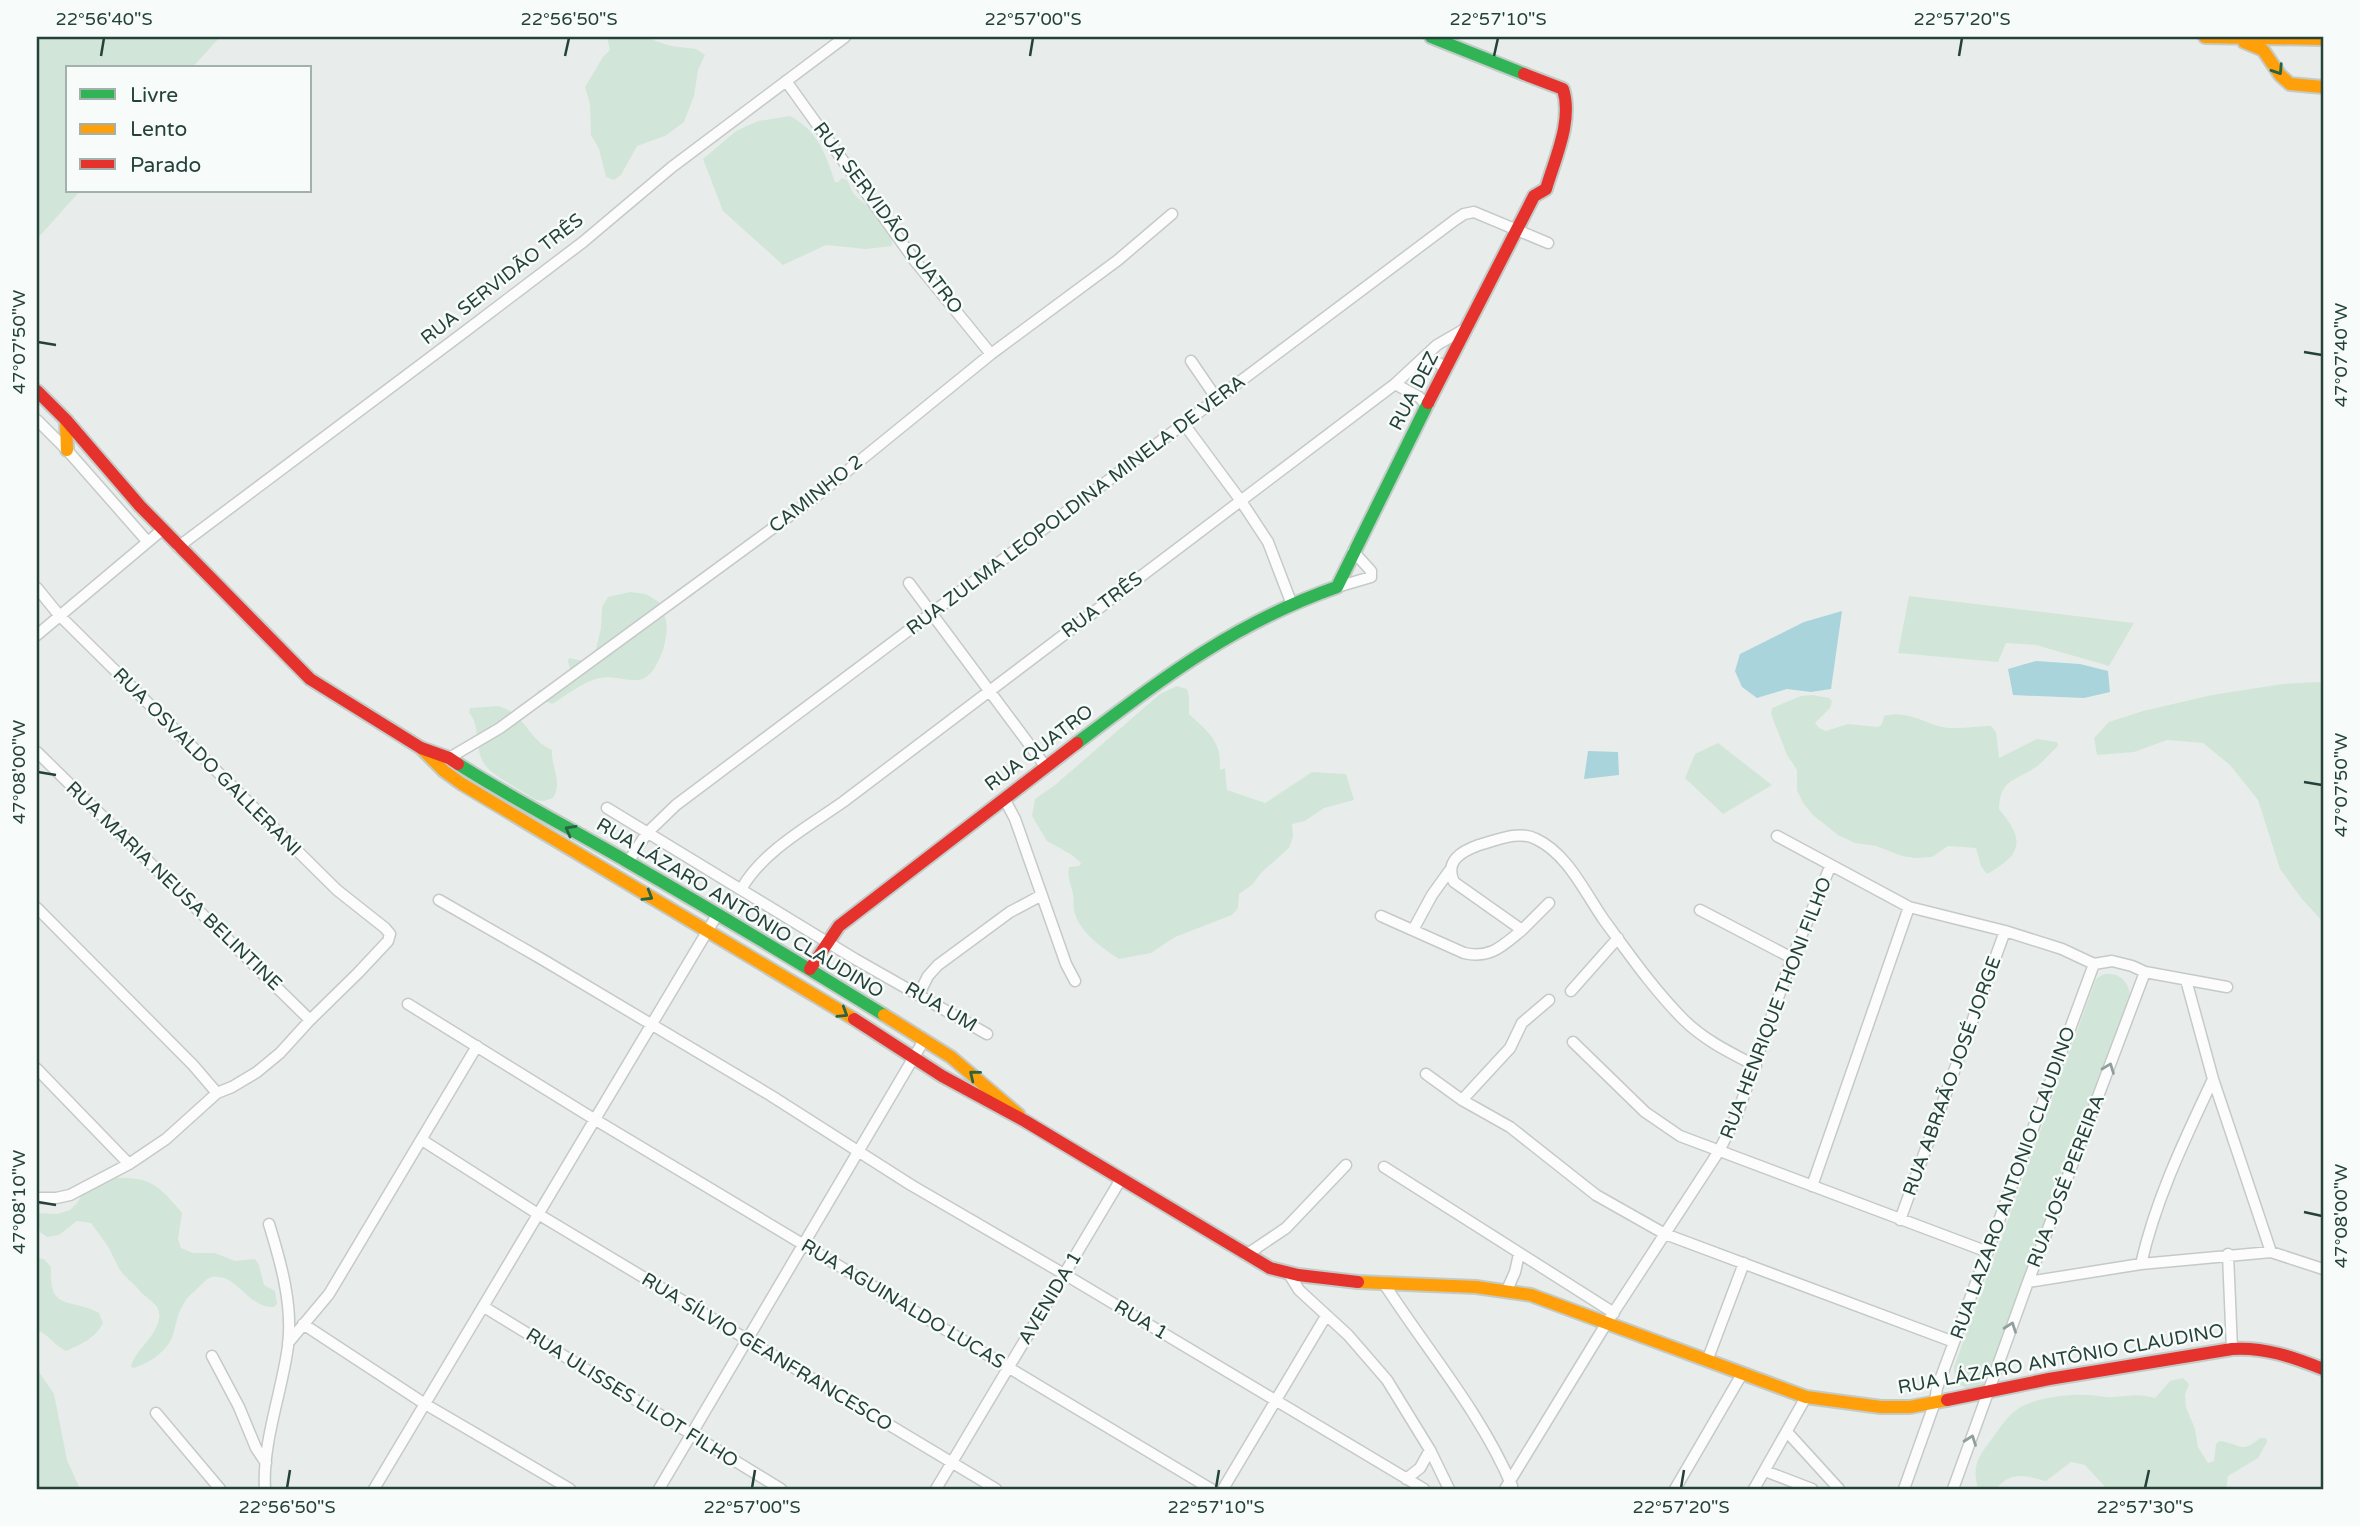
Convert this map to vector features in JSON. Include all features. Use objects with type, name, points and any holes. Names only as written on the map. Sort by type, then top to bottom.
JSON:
[{"type":"main road","name":"RUA DEZ","points":[[1337,587],[1534,197],[1546,189],[1567,110],[1567,95],[1563,89],[1432,37]]},
{"type":"main road","points":[[2205,37],[2323,39]]},
{"type":"main road","points":[[2237,39],[2263,50],[2280,75],[2290,84],[2323,87]]},
{"type":"main road","name":"RUA LÁZARO ANTÔNIO CLAUDINO","points":[[37,391],[178,547],[310,679],[421,748],[449,758],[497,789],[810,969],[972,1073],[1025,1121]]},
{"type":"main road","points":[[66,420],[67,450]]},
{"type":"main road","name":"RUA QUATRO","points":[[810,969],[827,941],[853,915],[1004,798],[1191,660],[1226,637],[1292,602],[1337,587]]},
{"type":"main road","name":"RUA LÁZARO ANTÔNIO CLAUDINO","points":[[421,748],[444,771],[462,784],[811,993],[939,1075],[1025,1121],[1270,1268],[1289,1274],[1507,1290],[1574,1310],[1806,1397],[1846,1404],[1910,1407],[2232,1349],[2248,1348],[2285,1354],[2323,1369]]},
{"type":"street","name":"RUA SERVIDÃO TRÊS","points":[[178,547],[467,330],[603,225],[672,167],[845,37]]},
{"type":"street","name":"RUA SERVIDÃO QUATRO","points":[[786,81],[915,261],[991,354]]},
{"type":"street","name":"RUA ZULMA LEOPOLDINA MINELA DE VERA","points":[[628,862],[647,833],[676,805],[1464,214],[1474,212],[1548,243]]},
{"type":"street","name":"CAMINHO 2","points":[[449,758],[500,728],[814,498],[991,354],[1118,260],[1172,214]]},
{"type":"street","name":"RUA TRÊS","points":[[742,888],[750,874],[787,842],[1395,384],[1437,345],[1468,327]]},
{"type":"street","points":[[1425,356],[1447,368]]},
{"type":"street","points":[[1191,361],[1217,399]]},
{"type":"street","points":[[1395,384],[1419,397],[1427,406]]},
{"type":"street","points":[[37,420],[147,541]]},
{"type":"street","points":[[1184,424],[1268,542],[1292,602]]},
{"type":"street","points":[[37,635],[162,530]]},
{"type":"street","points":[[1337,587],[1371,577],[1371,571],[1353,551]]},
{"type":"street","points":[[909,583],[1046,767]]},
{"type":"street","name":"RUA OSVALDO GALLERANI","points":[[37,588],[59,615],[337,890],[390,934],[388,941],[310,1020]]},
{"type":"street","name":"RUA MARIA NEUSA BELINTINE","points":[[37,752],[310,1020]]},
{"type":"street","points":[[1004,798],[1015,819],[1066,964],[1075,981]]},
{"type":"street","name":"RUA UM","points":[[607,808],[987,1034]]},
{"type":"street","points":[[1413,930],[1456,857],[1468,849],[1523,835],[1536,838],[1570,868],[1618,938],[1685,1021],[1724,1049],[1756,1066]]},
{"type":"street","points":[[1777,836],[1830,867],[1909,907],[2005,931],[2062,949],[2094,964],[2112,961],[2145,972],[2227,987]]},
{"type":"street","name":"RUA HENRIQUE THONI FILHO","points":[[1510,1487],[1606,1324],[1719,1151],[1737,1115],[1792,958],[1830,867]]},
{"type":"street","points":[[1450,870],[1454,882],[1522,930]]},
{"type":"street","points":[[919,994],[928,976],[938,965],[1010,912],[1042,895]]},
{"type":"street","name":"RUA 1","points":[[439,900],[770,1095],[911,1185],[1424,1489]]},
{"type":"street","points":[[1381,916],[1464,954],[1475,956],[1490,954],[1522,930],[1549,903]]},
{"type":"street","points":[[1812,1186],[1909,907]]},
{"type":"street","points":[[37,908],[193,1065],[217,1093]]},
{"type":"street","points":[[1700,910],[1792,958]]},
{"type":"street","points":[[374,1489],[717,915]]},
{"type":"street","name":"RUA ABRAÃO JOSÉ JORGE","points":[[1900,1220],[2005,931]]},
{"type":"street","points":[[1572,992],[1618,938]]},
{"type":"street","name":"RUA LAZARO ANTONIO CLAUDINO","points":[[1905,1489],[1935,1402],[1937,1388],[2094,964]]},
{"type":"street","name":"RUA JOSÉ PEREIRA","points":[[1953,1489],[2145,972]]},
{"type":"street","points":[[2186,980],[2213,1079],[2271,1252]]},
{"type":"street","points":[[1462,1100],[1510,1048],[1522,1023],[1549,1000]]},
{"type":"street","name":"RUA AGUINALDO LUCAS","points":[[408,1004],[594,1119],[1211,1489]]},
{"type":"street","points":[[37,1198],[70,1195],[129,1164],[166,1139],[217,1093],[257,1072],[288,1045],[310,1020]]},
{"type":"street","points":[[659,1489],[924,1040]]},
{"type":"street","points":[[1573,1042],[1645,1112],[1680,1136],[1988,1252]]},
{"type":"street","points":[[288,1343],[329,1294],[477,1046]]},
{"type":"street","points":[[37,1069],[129,1164]]},
{"type":"street","points":[[1426,1074],[1462,1100],[1510,1127],[1596,1195],[1665,1234],[1954,1342]]},
{"type":"street","points":[[2141,1264],[2148,1234],[2171,1168],[2213,1079]]},
{"type":"street","name":"RUA SÍLVIO GEANFRANCESCO","points":[[422,1140],[538,1214],[996,1489]]},
{"type":"street","points":[[1246,1255],[1286,1228],[1346,1165]]},
{"type":"street","points":[[1384,1167],[1614,1312]]},
{"type":"street","name":"AVENIDA 1","points":[[936,1489],[1121,1179]]},
{"type":"street","points":[[265,1489],[266,1463],[288,1343],[284,1278],[269,1224]]},
{"type":"street","points":[[2028,1282],[2141,1264],[2271,1252],[2323,1269]]},
{"type":"street","points":[[1507,1290],[1519,1254]]},
{"type":"street","points":[[2228,1254],[2232,1349]]},
{"type":"street","points":[[1707,1362],[1744,1263]]},
{"type":"street","points":[[1289,1274],[1299,1290],[1349,1335],[1387,1380],[1430,1451],[1449,1489]]},
{"type":"street","points":[[1383,1282],[1460,1392],[1510,1487]]},
{"type":"street","name":"RUA ULISSES LILOT FILHO","points":[[484,1307],[781,1489]]},
{"type":"street","points":[[1223,1489],[1326,1316]]},
{"type":"street","points":[[303,1324],[425,1404],[570,1489]]},
{"type":"street","points":[[212,1356],[239,1407],[256,1448],[266,1463]]},
{"type":"street","points":[[1675,1489],[1742,1374]]},
{"type":"street","points":[[1754,1489],[1806,1397]]},
{"type":"street","points":[[156,1413],[220,1489]]},
{"type":"street","points":[[1788,1433],[1839,1489]]},
{"type":"street","points":[[1406,1479],[1420,1468],[1430,1451]]},
{"type":"street","points":[[1765,1471],[1812,1489]]},
{"type":"green space","points":[[37,37],[220,37],[194,66],[66,66],[66,192],[79,192],[37,239]]},
{"type":"green space","points":[[607,37],[644,37],[671,46],[696,49],[705,55],[698,70],[694,96],[684,122],[665,136],[637,146],[621,175],[614,180],[606,177],[599,149],[591,135],[590,104],[585,87],[610,50]]},
{"type":"green space","points":[[790,116],[814,136],[835,182],[842,178],[847,180],[852,192],[885,221],[892,246],[866,249],[826,245],[783,265],[723,211],[703,159],[736,131],[758,121]]},
{"type":"green space","points":[[630,592],[646,594],[659,602],[665,619],[667,628],[664,646],[651,673],[638,680],[600,678],[582,685],[552,704],[545,701],[537,691],[573,681],[569,658],[593,661],[601,628],[602,607],[608,597]]},
{"type":"green space","points":[[1909,596],[2134,623],[2109,666],[2036,645],[2006,643],[1998,662],[1898,653]]},
{"type":"green space","points":[[2323,683],[2323,922],[2280,869],[2258,800],[2230,765],[2203,743],[2167,740],[2134,752],[2097,755],[2094,738],[2109,722],[2143,711],[2212,695],[2282,684]]},
{"type":"green space","points":[[1177,686],[1187,689],[1189,714],[1213,738],[1219,752],[1220,770],[1225,768],[1227,790],[1265,803],[1312,772],[1346,774],[1354,800],[1324,808],[1305,821],[1292,824],[1293,837],[1289,848],[1262,872],[1252,885],[1239,894],[1238,908],[1232,915],[1175,937],[1151,953],[1119,959],[1092,939],[1077,919],[1069,867],[1079,866],[1081,863],[1047,841],[1032,816],[1035,799],[1055,785],[1160,694]]},
{"type":"green space","points":[[1813,695],[1832,701],[1830,708],[1815,723],[1826,731],[1848,724],[1878,727],[1884,716],[1900,714],[1947,728],[1991,726],[1996,732],[1999,758],[2037,739],[2057,742],[2058,746],[2043,761],[2008,783],[2002,793],[1999,809],[2016,838],[2016,846],[2008,860],[1987,874],[1981,866],[1976,848],[1948,846],[1932,857],[1902,856],[1876,846],[1855,843],[1838,835],[1813,815],[1797,790],[1797,770],[1787,755],[1771,714],[1772,708],[1801,696]]},
{"type":"green space","points":[[498,706],[515,715],[537,740],[552,750],[557,780],[553,798],[536,800],[485,765],[475,724],[469,713],[470,708]]},
{"type":"green space","points":[[1718,743],[1772,785],[1723,814],[1685,778],[1695,754]]},
{"type":"green space","points":[[2104,974],[2114,974],[2122,979],[2128,986],[2130,996],[1987,1383],[1970,1389],[1957,1380],[1954,1367],[2096,979]]},
{"type":"green space","points":[[102,1178],[139,1179],[156,1186],[182,1213],[178,1239],[181,1248],[193,1253],[215,1253],[235,1261],[255,1259],[264,1285],[275,1291],[277,1304],[274,1307],[257,1303],[229,1280],[221,1277],[210,1278],[184,1303],[168,1345],[153,1359],[133,1368],[133,1360],[157,1326],[159,1314],[156,1306],[118,1267],[107,1245],[91,1223],[77,1221],[59,1235],[47,1237],[40,1232],[37,1213],[57,1214],[70,1210],[87,1187]]},
{"type":"green space","points":[[37,1258],[44,1259],[51,1267],[53,1291],[57,1297],[99,1313],[103,1323],[92,1337],[66,1351],[37,1330]]},
{"type":"green space","points":[[37,1369],[54,1394],[67,1460],[80,1489],[37,1489]]},
{"type":"green space","points":[[2183,1378],[2189,1384],[2185,1395],[2186,1407],[2195,1429],[2198,1447],[2208,1463],[2214,1461],[2216,1444],[2219,1441],[2244,1447],[2260,1438],[2266,1438],[2267,1442],[2258,1458],[2228,1476],[2226,1489],[2107,1489],[2085,1465],[2071,1462],[2046,1481],[2019,1476],[2007,1479],[1996,1489],[1978,1489],[1976,1469],[1979,1458],[2004,1423],[2019,1408],[2043,1399],[2071,1395],[2138,1395],[2155,1398],[2170,1381]]},
{"type":"water","points":[[1842,611],[1831,689],[1811,692],[1787,689],[1757,698],[1742,687],[1735,671],[1740,654],[1804,622]]},
{"type":"water","points":[[2036,661],[2080,664],[2108,671],[2110,692],[2084,698],[2013,695],[2008,669]]},
{"type":"water","points":[[1588,751],[1618,752],[1619,775],[1584,779]]},
{"type":"traffic: fast","points":[[1431,37],[1524,74]]},
{"type":"traffic: fast","points":[[1077,743],[1139,696],[1232,635],[1265,617],[1337,587],[1428,403]]},
{"type":"traffic: fast","points":[[458,764],[693,900],[884,1015]]},
{"type":"traffic: slow","points":[[2205,37],[2323,39]]},
{"type":"traffic: slow","points":[[2244,42],[2263,50],[2280,75],[2290,84],[2323,87]]},
{"type":"traffic: slow","points":[[66,420],[67,450]]},
{"type":"traffic: slow","points":[[421,748],[444,771],[462,784],[854,1019]]},
{"type":"traffic: slow","points":[[884,1015],[951,1057],[1019,1115]]},
{"type":"traffic: slow","points":[[1358,1282],[1476,1287],[1531,1295],[1806,1397],[1881,1407],[1910,1407],[1947,1400]]},
{"type":"traffic: jam","points":[[1428,403],[1534,196],[1546,189],[1558,152],[1566,114],[1563,89],[1524,74]]},
{"type":"traffic: jam","points":[[37,391],[66,420],[140,506],[310,679],[421,748],[458,764]]},
{"type":"traffic: jam","points":[[810,969],[839,926],[1077,743]]},
{"type":"traffic: jam","points":[[854,1019],[942,1076],[1025,1121],[1270,1268],[1298,1275],[1358,1282]]},
{"type":"traffic: jam","points":[[1947,1400],[2049,1379],[2232,1349],[2279,1354],[2323,1369]]}]
